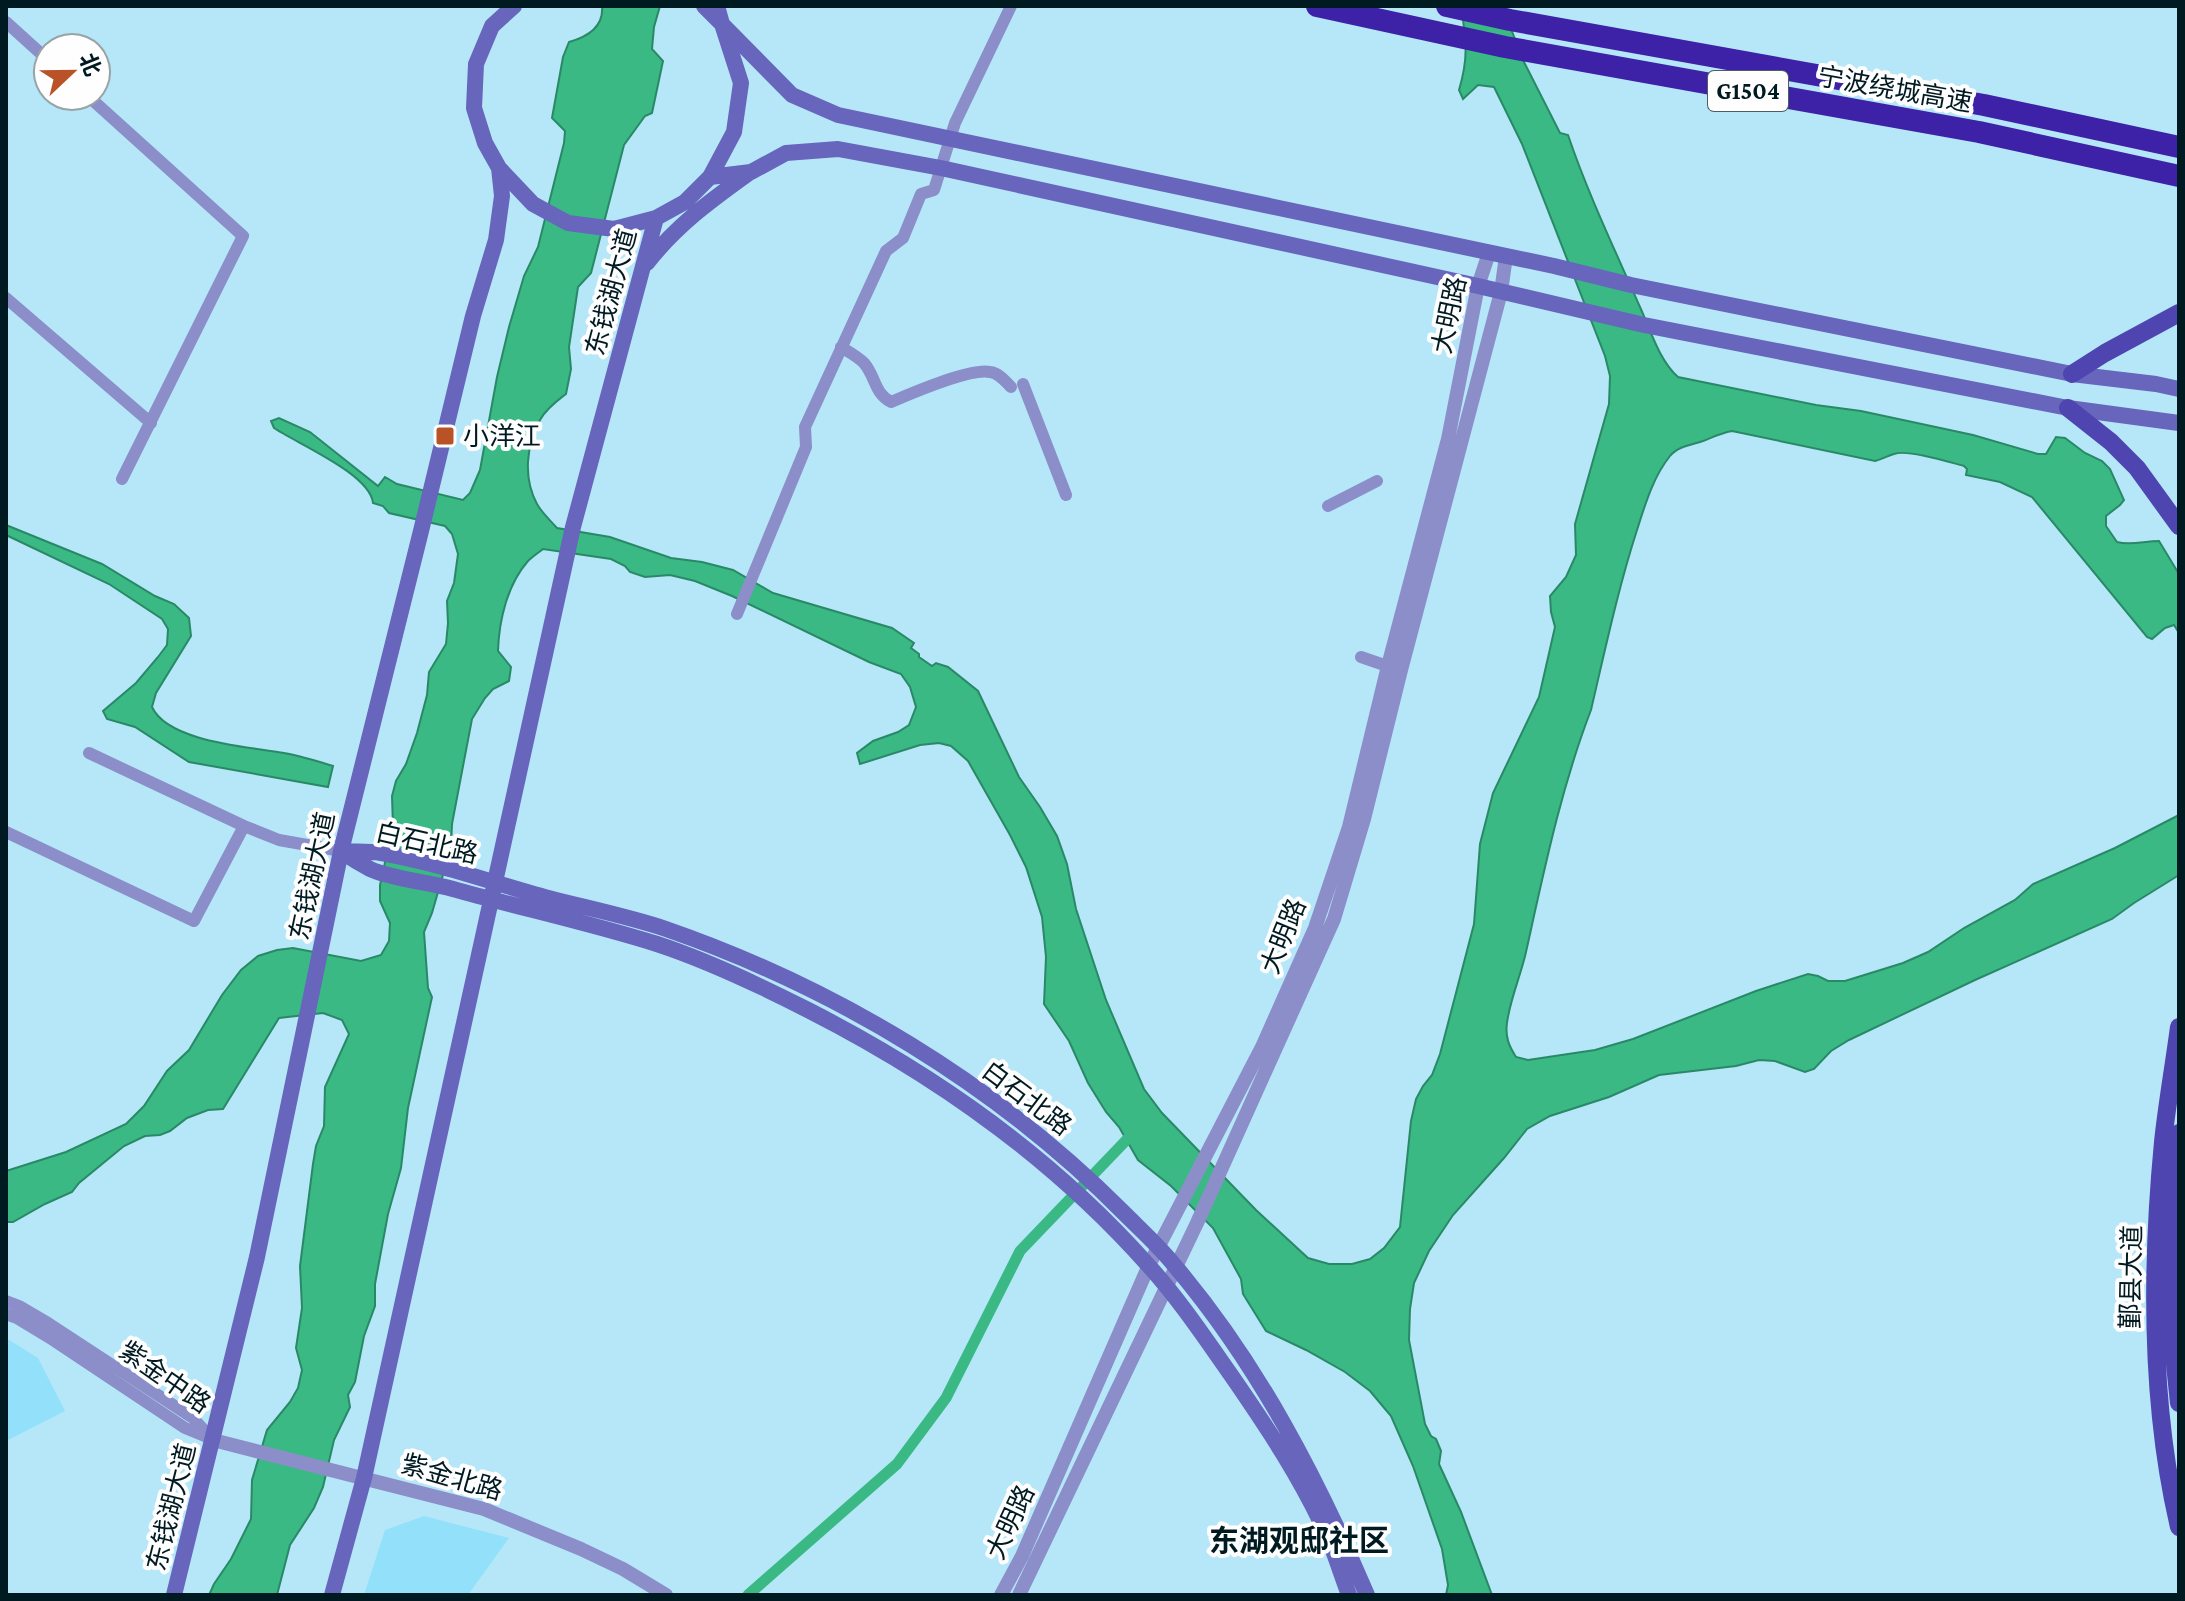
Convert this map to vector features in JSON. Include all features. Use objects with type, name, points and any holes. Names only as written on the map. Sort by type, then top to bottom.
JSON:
[{"type":"highway","name":"宁波绕城高速","points":[[1317,6],[1505,47],[1979,132],[2179,176]]},
{"type":"highway","name":"宁波绕城高速","points":[[1447,6],[1984,105],[2179,147]]},
{"type":"main road","points":[[514,6],[492,26],[476,64],[474,108],[485,143],[499,168],[533,204],[568,223],[614,229],[656,218],[685,202],[710,177],[734,132],[741,83],[717,6]]},
{"type":"main road","points":[[704,6],[792,95],[838,115],[1554,266],[1631,285],[2072,374],[2179,389]]},
{"type":"main road","points":[[641,270],[666,238],[699,209],[751,172],[786,153],[838,149],[941,168],[1644,325],[2068,408],[2179,423]]},
{"type":"main road","name":"东钱湖大道","points":[[174,1595],[257,1257],[341,851],[473,316],[496,240],[502,196],[499,168]]},
{"type":"main road","points":[[710,177],[751,172]]},
{"type":"main road","name":"东钱湖大道","points":[[332,1595],[364,1478],[573,527],[656,218]]},
{"type":"main road","points":[[2072,374],[2179,313]]},
{"type":"main road","points":[[2068,408],[2111,442],[2137,468],[2179,526]]},
{"type":"main road","name":"白石北路","points":[[341,851],[379,852],[454,870],[493,892],[660,945],[722,970],[787,999],[881,1048],[1023,1144],[1091,1205],[1149,1265],[1205,1337],[1296,1475],[1329,1540],[1349,1595]]},
{"type":"main road","name":"白石北路","points":[[341,851],[373,871],[451,888],[493,892],[663,928],[742,958],[864,1018],[940,1064],[1021,1121],[1067,1158],[1159,1248],[1239,1351],[1309,1468],[1340,1530],[1367,1595]]},
{"type":"main road","name":"鄞县大道","points":[[2179,1027],[2163,1141],[2158,1213],[2169,1325],[2171,1493],[2179,1527]]},
{"type":"main road","name":"鄞县大道","points":[[2169,1325],[2179,1133]]},
{"type":"main road","name":"鄞县大道","points":[[2170,1351],[2179,1403]]},
{"type":"street","points":[[740,608],[806,447],[805,427],[841,347],[886,251],[903,238],[921,194],[934,190],[949,137],[1011,6]]},
{"type":"street","points":[[6,22],[32,46]]},
{"type":"street","points":[[106,112],[243,236],[122,479]]},
{"type":"street","name":"大明路","points":[[1019,1595],[1197,1223],[1334,919],[1364,819],[1394,668],[1448,439],[1478,286],[1497,254]]},
{"type":"street","name":"大明路","points":[[1001,1595],[1022,1556],[1149,1265],[1262,1047],[1315,928],[1349,827],[1501,292],[1497,254]]},
{"type":"street","points":[[7,301],[151,423]]},
{"type":"street","points":[[841,347],[862,361],[881,396],[891,402],[975,372],[992,372],[1017,386],[1066,495]]},
{"type":"street","points":[[1328,506],[1377,481]]},
{"type":"street","points":[[1361,657],[1394,668]]},
{"type":"street","points":[[89,753],[279,840],[341,851]]},
{"type":"street","points":[[6,832],[194,921],[244,826]]},
{"type":"street","name":"紫金中路","points":[[6,1301],[48,1323],[193,1418],[213,1440]]},
{"type":"street","name":"紫金中路","points":[[6,1314],[50,1338],[185,1428],[213,1440]]},
{"type":"street","name":"紫金北路","points":[[213,1440],[484,1509],[623,1569],[666,1595]]},
{"type":"shaded area","points":[[602,6],[660,6],[652,49],[663,61],[652,113],[645,116],[624,145],[591,273],[578,287],[566,394],[542,416],[532,440],[528,473],[537,504],[557,528],[610,537],[671,558],[733,570],[773,593],[892,628],[914,643],[911,648],[919,657],[932,666],[936,663],[948,667],[978,691],[1019,777],[1057,836],[1067,864],[1076,909],[1106,1000],[1144,1089],[1162,1113],[1256,1210],[1308,1258],[1329,1264],[1352,1264],[1370,1259],[1384,1248],[1400,1227],[1411,1121],[1416,1099],[1432,1075],[1440,1054],[1474,924],[1480,844],[1493,793],[1539,697],[1555,627],[1550,596],[1566,577],[1576,555],[1575,524],[1609,404],[1610,376],[1605,356],[1522,144],[1494,87],[1478,85],[1463,99],[1459,90],[1466,48],[1461,6],[1502,6],[1524,62],[1560,133],[1568,135],[1656,344],[1665,362],[1678,377],[1861,411],[1973,435],[2038,454],[2046,454],[2056,437],[2065,438],[2110,469],[2124,500],[2106,516],[2106,526],[2117,542],[2159,541],[2179,574],[2179,633],[2174,625],[2152,639],[2147,637],[2032,497],[2000,482],[1966,475],[1964,466],[1909,453],[1894,454],[1875,461],[1732,431],[1681,448],[1664,464],[1650,492],[1630,552],[1591,710],[1554,830],[1524,961],[1508,1014],[1507,1037],[1516,1057],[1528,1060],[1595,1050],[1633,1039],[1808,974],[1828,981],[1845,981],[1903,963],[1928,952],[2015,900],[2033,884],[2115,848],[2179,815],[2179,875],[2112,919],[1849,1040],[1831,1051],[1814,1069],[1805,1072],[1775,1061],[1759,1060],[1736,1066],[1659,1075],[1609,1097],[1550,1116],[1527,1129],[1453,1215],[1429,1251],[1414,1283],[1410,1309],[1409,1340],[1425,1424],[1441,1451],[1439,1464],[1492,1595],[1446,1595],[1448,1585],[1442,1549],[1413,1466],[1391,1416],[1370,1391],[1345,1372],[1266,1331],[1243,1294],[1241,1279],[1213,1228],[1171,1186],[1138,1160],[1119,1127],[1106,1112],[1088,1083],[1069,1041],[1044,1004],[1046,957],[1042,917],[1026,867],[968,761],[951,746],[939,743],[920,745],[860,764],[857,753],[873,741],[909,725],[916,707],[910,687],[901,674],[695,581],[670,575],[645,577],[630,572],[611,559],[543,549],[521,571],[506,604],[498,651],[511,667],[509,681],[493,689],[472,719],[452,824],[451,847],[424,932],[428,988],[432,997],[408,1108],[401,1168],[388,1214],[375,1284],[375,1306],[364,1336],[355,1382],[348,1395],[350,1407],[334,1440],[323,1487],[314,1508],[290,1545],[277,1595],[209,1595],[251,1519],[252,1480],[267,1430],[298,1388],[302,1370],[296,1348],[302,1308],[300,1266],[313,1164],[324,1126],[325,1087],[349,1034],[342,1020],[323,1013],[279,1018],[223,1109],[208,1110],[187,1118],[170,1131],[145,1136],[124,1146],[72,1192],[13,1222],[6,1222],[6,1171],[66,1152],[126,1124],[144,1106],[167,1071],[189,1050],[241,970],[258,956],[293,948],[361,961],[381,955],[389,941],[390,923],[380,901],[380,885],[393,826],[392,796],[417,733],[427,695],[429,672],[446,644],[447,601],[454,583],[458,554],[452,534],[445,526],[389,513],[383,506],[373,503],[360,481],[274,428],[271,421],[279,418],[310,432],[378,486],[385,477],[397,484],[463,500],[470,493],[480,470],[509,327],[524,276],[538,247],[564,143],[565,131],[552,118],[563,57],[569,42],[588,34],[597,25]]},
{"type":"shaded area","points":[[6,525],[102,564],[174,604],[189,618],[191,636],[156,693],[152,707],[161,719],[175,728],[211,741],[290,754],[333,766],[328,787],[189,762],[135,727],[107,719],[103,711],[136,683],[167,645],[168,629],[162,619],[109,584],[6,535]]},
{"type":"shaded area","points":[[6,1338],[38,1358],[65,1411],[6,1441]]},
{"type":"shaded area","points":[[424,1516],[509,1538],[468,1595],[364,1595],[385,1530]]},
{"type":"waterway","points":[[748,1595],[897,1464],[946,1398],[1020,1251],[1136,1130]]},
{"type":"place","name":"小洋江","points":[[445,436]]},
{"type":"district","name":"东湖观邸社区","points":[[1299,1541]]}]
